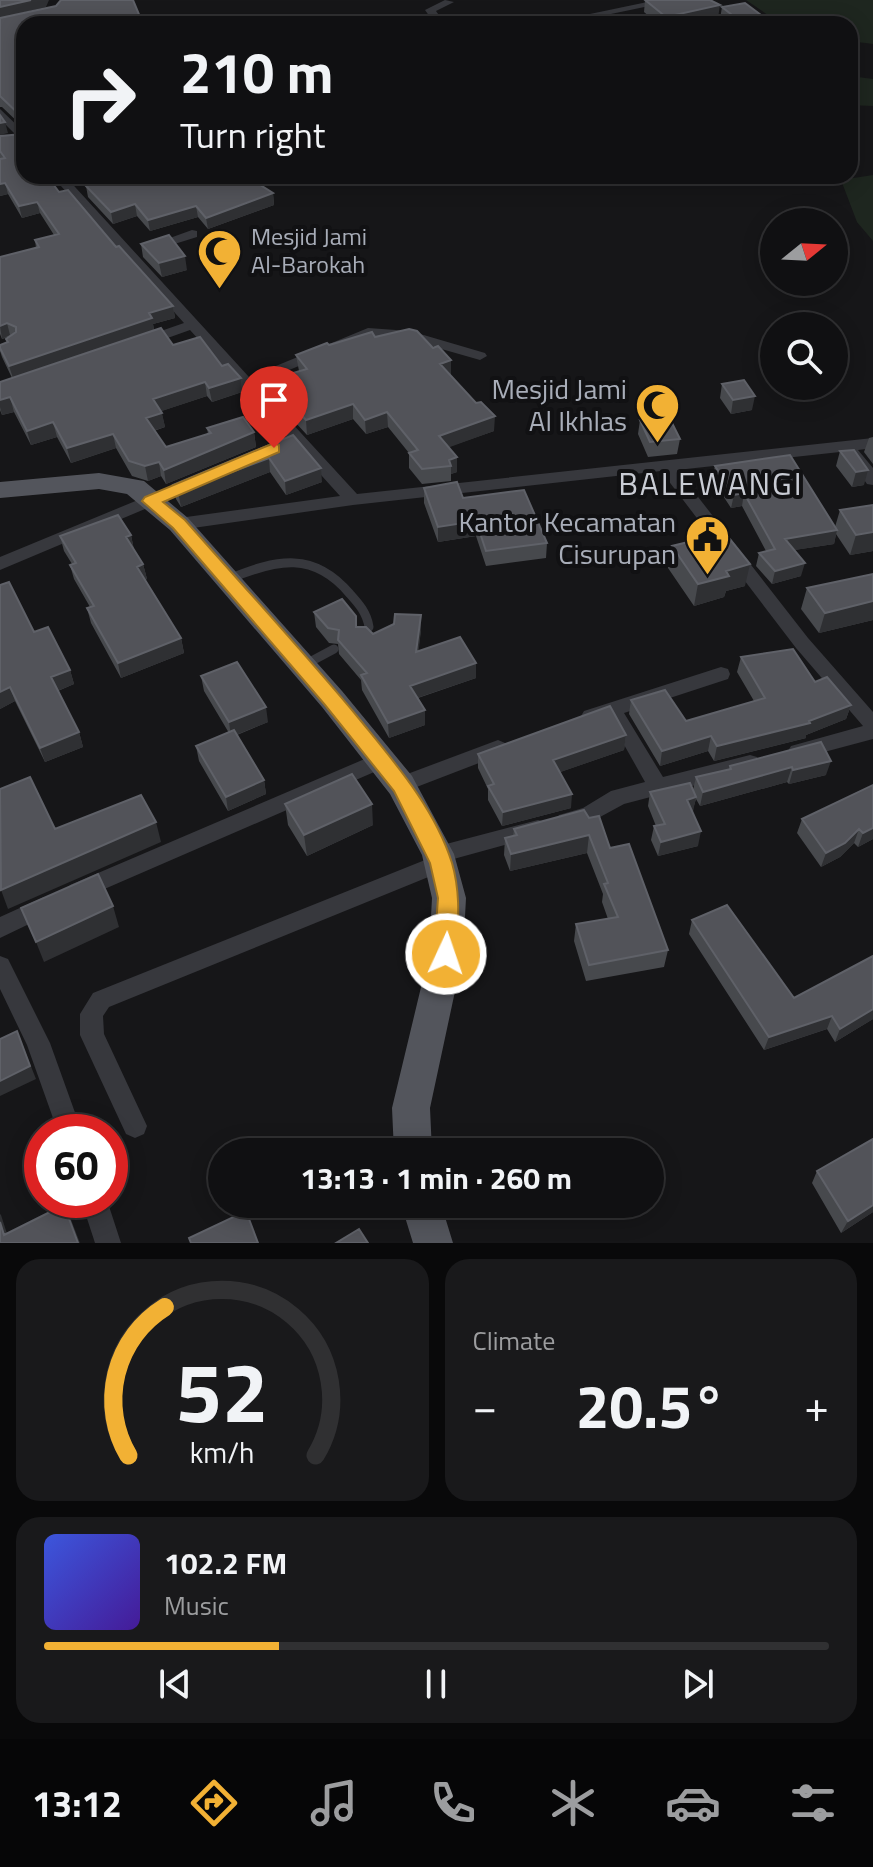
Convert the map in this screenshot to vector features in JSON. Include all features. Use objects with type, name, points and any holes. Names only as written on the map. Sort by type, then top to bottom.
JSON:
[{"type":"main road","points":[[0,490],[99,481],[135,487],[179,524],[401,785],[439,858],[449,898],[446,954],[411,1108],[412,1138]]},
{"type":"main road","points":[[425,1218],[433,1243]]},
{"type":"street","points":[[589,16],[673,0]]},
{"type":"street","points":[[434,16],[430,10],[447,1]]},
{"type":"street","points":[[0,112],[16,132]]},
{"type":"street","points":[[65,184],[247,383],[290,442],[353,500]]},
{"type":"street","points":[[130,254],[192,234]]},
{"type":"street","points":[[134,345],[193,324]]},
{"type":"street","points":[[247,383],[368,332],[379,331],[435,342],[480,356]]},
{"type":"street","points":[[179,524],[353,500],[873,443]]},
{"type":"street","points":[[848,446],[873,480]]},
{"type":"street","points":[[665,465],[802,643],[873,725]]},
{"type":"street","points":[[0,564],[214,473]]},
{"type":"street","points":[[565,724],[721,674]]},
{"type":"street","points":[[618,718],[658,787]]},
{"type":"street","points":[[135,1126],[92,1035],[91,1014],[101,1000],[439,858],[589,815],[618,797],[873,731]]},
{"type":"street","points":[[401,785],[522,740]]},
{"type":"street","points":[[0,928],[48,904],[381,760]]},
{"type":"street","points":[[0,966],[38,1043],[64,1114]]},
{"type":"street","points":[[100,1218],[108,1243]]},
{"type":"lane","points":[[226,581],[250,570],[283,564],[317,566],[333,574],[369,617],[369,627],[362,636]]},
{"type":"lane","points":[[302,666],[334,649]]},
{"type":"shaded area","points":[[746,0],[873,0],[873,44],[858,42],[858,16],[769,16]]},
{"type":"shaded area","points":[[858,77],[873,79],[873,106],[858,105]]},
{"type":"shaded area","points":[[873,175],[873,241],[857,222],[843,184],[858,184],[858,177]]},
{"type":"building","points":[[0,0],[31,0],[0,7]]},
{"type":"building","points":[[61,0],[133,0],[140,16],[16,16],[16,111],[0,96],[0,18],[56,6]]},
{"type":"building","points":[[645,0],[710,0],[720,5],[670,16],[665,16]]},
{"type":"building","points":[[745,3],[762,16],[733,16],[722,7]]},
{"type":"building","points":[[16,135],[16,184],[53,184],[59,192],[68,190],[116,247],[119,246],[173,306],[149,313],[152,318],[9,366],[0,345],[8,342],[6,339],[16,332],[16,327],[7,323],[0,326],[0,257],[39,247],[35,240],[59,234],[37,202],[19,206],[5,183],[0,184],[0,159],[5,158],[0,151],[0,136]]},
{"type":"building","points":[[259,184],[273,193],[206,218],[196,206],[148,220],[135,204],[111,212],[86,186]]},
{"type":"building","points":[[169,235],[185,256],[159,263],[141,244]]},
{"type":"building","points":[[161,328],[173,345],[200,337],[222,366],[228,364],[241,378],[209,388],[205,382],[153,399],[162,413],[146,418],[166,447],[211,433],[207,428],[243,417],[254,432],[164,470],[159,462],[145,466],[129,461],[113,434],[67,448],[53,422],[27,431],[10,397],[0,400],[0,382]]},
{"type":"building","points":[[409,329],[417,331],[433,348],[438,346],[451,360],[440,364],[476,403],[481,402],[495,416],[439,436],[457,457],[449,460],[451,466],[422,469],[409,453],[418,450],[387,412],[365,420],[353,404],[306,420],[269,380],[307,369],[296,355],[327,343],[329,345],[372,332],[375,337]]},
{"type":"building","points":[[744,380],[755,396],[733,400],[722,384]]},
{"type":"building","points":[[669,417],[680,439],[650,442],[640,420]]},
{"type":"building","points":[[293,435],[321,468],[285,481],[269,458],[178,492],[173,485]]},
{"type":"building","points":[[854,450],[868,470],[856,472],[840,451]]},
{"type":"building","points":[[790,455],[837,530],[785,539],[805,563],[775,571],[759,553],[775,549],[744,493],[734,495],[715,466]]},
{"type":"building","points":[[457,482],[463,498],[524,490],[547,543],[486,551],[476,521],[438,527],[424,488]]},
{"type":"building","points":[[873,505],[873,532],[856,535],[840,510]]},
{"type":"building","points":[[118,515],[131,535],[126,537],[143,564],[137,567],[181,638],[118,663],[87,608],[94,606],[70,565],[76,563],[60,536]]},
{"type":"building","points":[[725,533],[750,564],[726,571],[729,576],[698,584],[672,546]]},
{"type":"building","points":[[873,574],[873,601],[825,613],[807,588]]},
{"type":"building","points":[[9,582],[34,632],[48,627],[70,670],[51,677],[79,732],[40,748],[10,687],[0,692],[0,585]]},
{"type":"building","points":[[342,599],[356,616],[356,627],[366,627],[373,634],[394,624],[395,614],[421,615],[416,652],[460,637],[476,663],[410,686],[425,710],[388,723],[361,675],[367,673],[338,640],[339,630],[328,628],[314,612]]},
{"type":"building","points":[[793,649],[815,682],[827,677],[851,705],[810,723],[717,746],[711,736],[662,751],[631,700],[665,690],[686,721],[765,698],[741,657]]},
{"type":"building","points":[[237,662],[266,707],[229,722],[201,676]]},
{"type":"building","points":[[610,706],[626,735],[553,760],[572,794],[503,812],[488,786],[494,784],[478,754]]},
{"type":"building","points":[[234,730],[264,780],[226,797],[196,746]]},
{"type":"building","points":[[821,742],[831,761],[793,770],[792,767],[703,792],[696,777],[731,769],[730,766]]},
{"type":"building","points":[[352,774],[372,804],[304,835],[285,804]]},
{"type":"building","points":[[30,777],[55,829],[141,795],[156,822],[1,890],[0,789]]},
{"type":"building","points":[[690,783],[696,797],[687,800],[701,831],[661,842],[654,826],[665,824],[650,792]]},
{"type":"building","points":[[873,785],[873,828],[863,833],[859,829],[845,843],[826,853],[802,819]]},
{"type":"building","points":[[584,810],[589,818],[599,816],[610,848],[629,844],[668,950],[589,965],[576,924],[618,917],[589,835],[511,854],[505,838],[517,835],[514,829]]},
{"type":"building","points":[[98,874],[113,906],[36,942],[21,908]]},
{"type":"building","points":[[727,905],[794,998],[873,956],[873,1009],[840,1029],[832,1016],[769,1037],[692,920]]},
{"type":"building","points":[[17,1031],[30,1066],[0,1081],[0,1039]]},
{"type":"building","points":[[873,1139],[873,1205],[848,1221],[817,1171]]},
{"type":"building","points":[[38,1218],[69,1218],[78,1243],[0,1243],[0,1222],[4,1235]]},
{"type":"building","points":[[231,1218],[249,1218],[258,1243],[191,1243],[189,1238]]},
{"type":"building","points":[[359,1229],[368,1243],[336,1243]]},
{"type":"place","name":"Mesjid Jami Al-Barokah","points":[[220,290]]},
{"type":"place","name":"Mesjid Jami Al Ikhlas","points":[[658,444]]},
{"type":"place","name":"Kantor Kecamatan Cisurupan","points":[[707,577]]},
{"type":"district","name":"BALEWANGI","points":[[711,484]]},
{"type":"route","points":[[274,448],[150,501],[179,524],[332,699],[401,785],[428,832],[441,863],[449,898],[446,954]]}]
